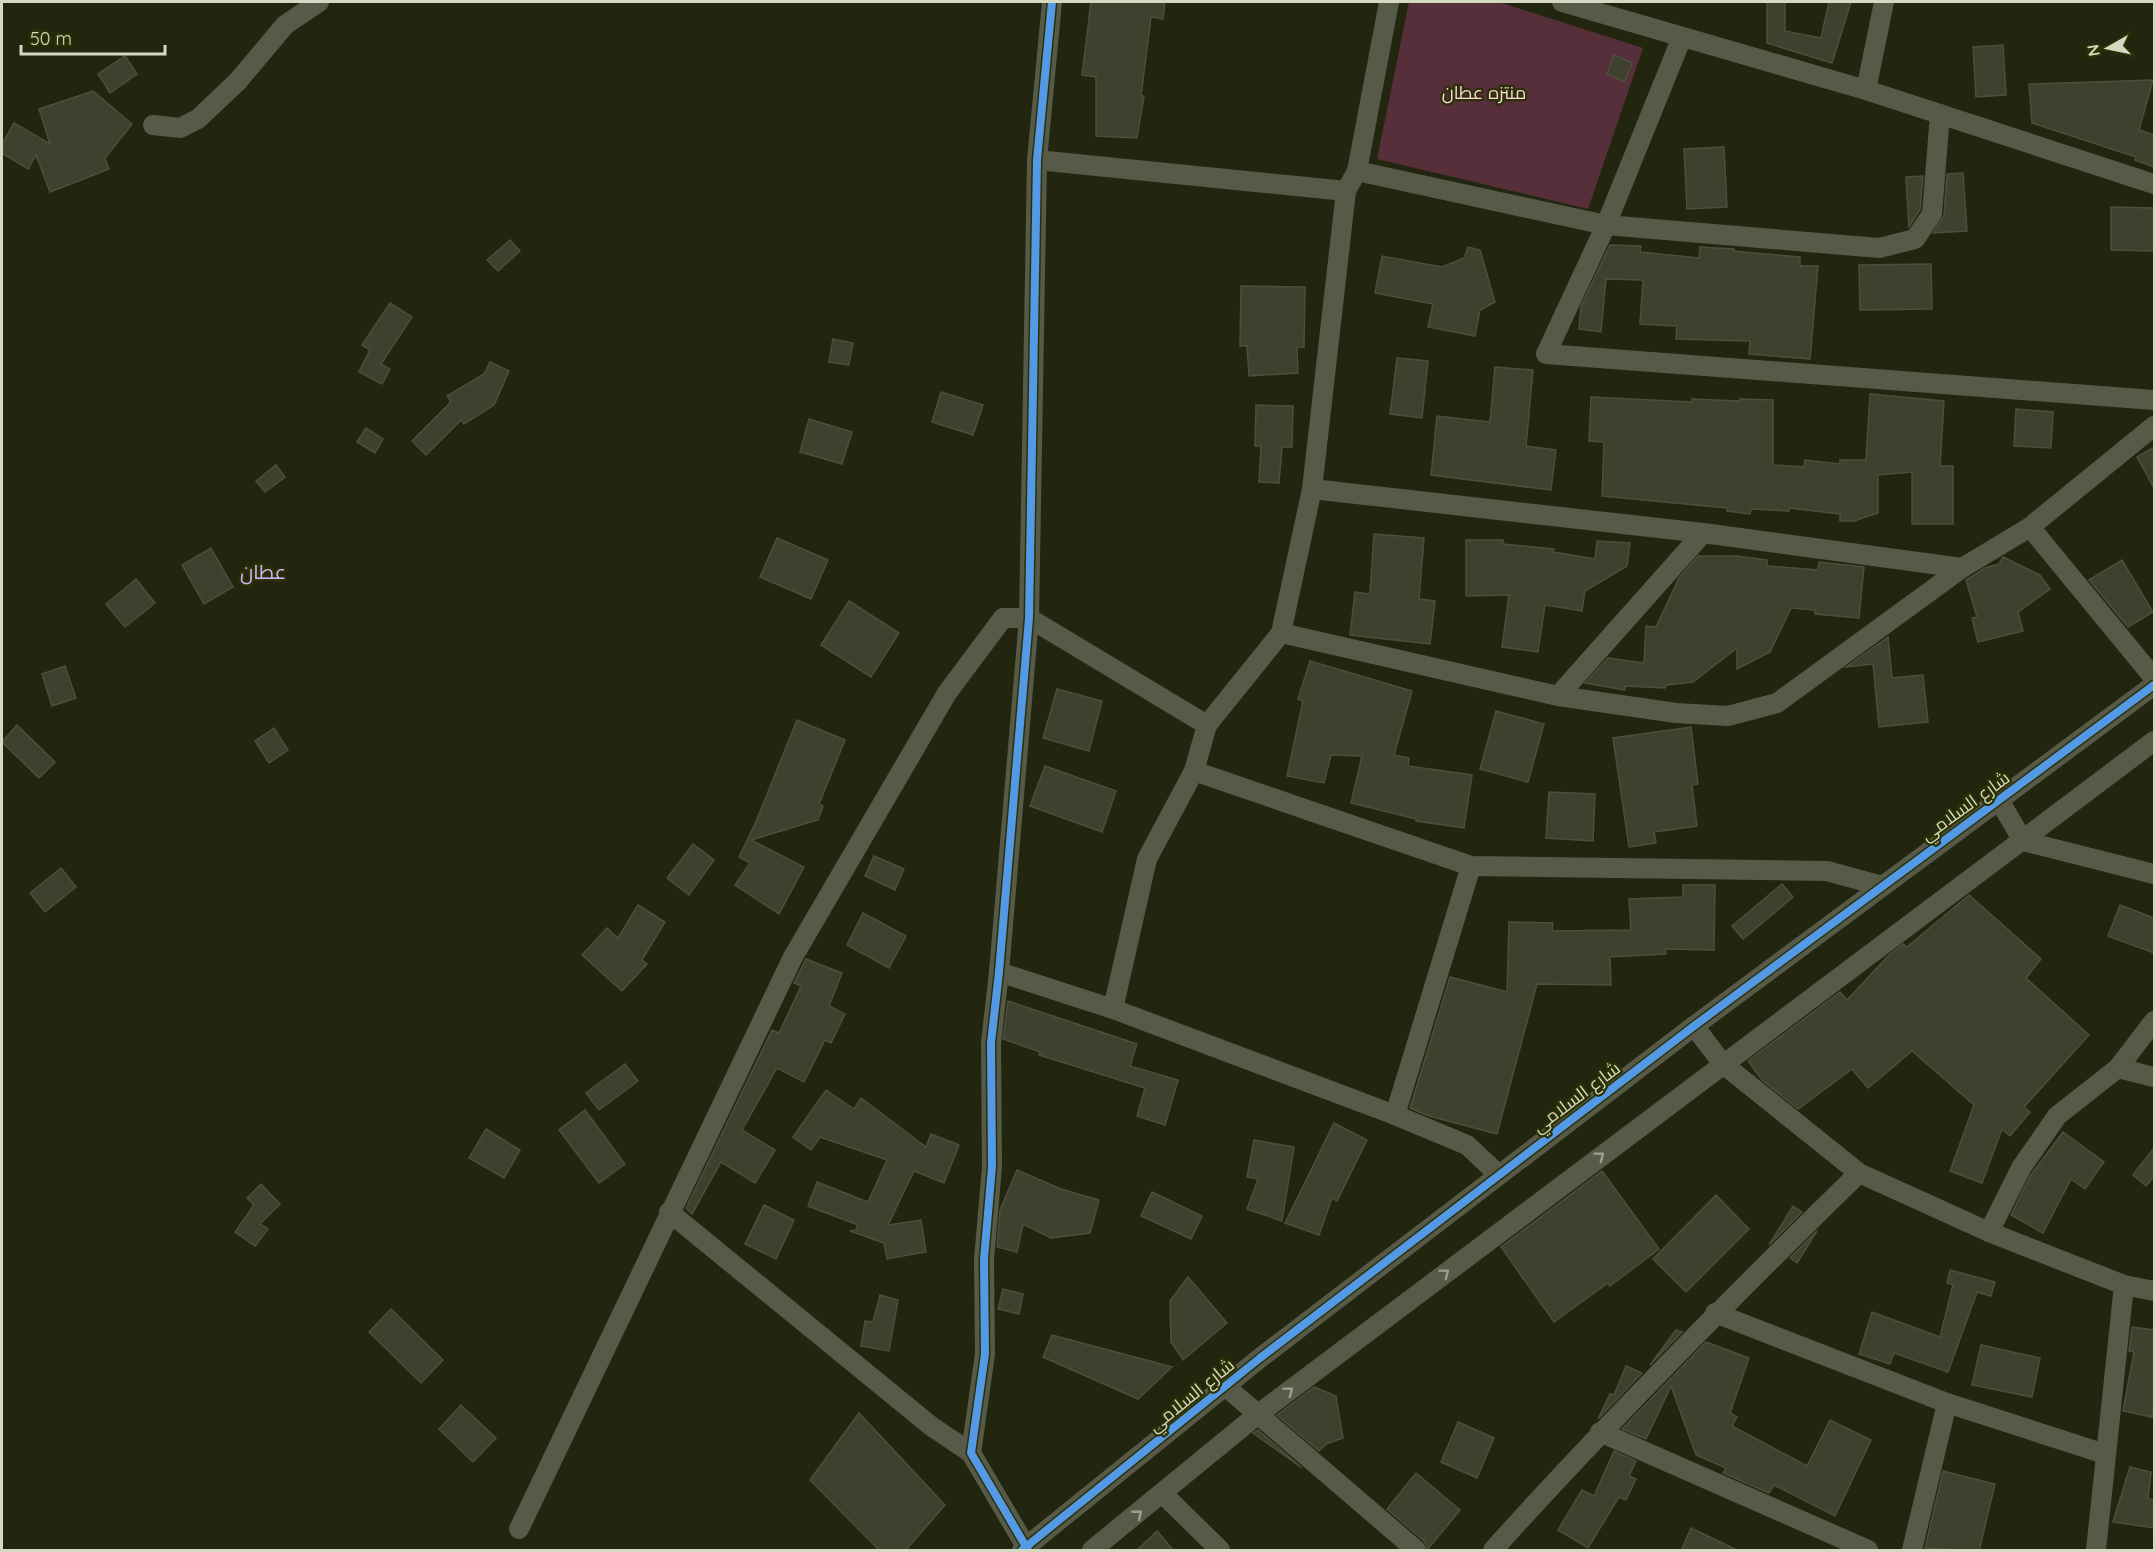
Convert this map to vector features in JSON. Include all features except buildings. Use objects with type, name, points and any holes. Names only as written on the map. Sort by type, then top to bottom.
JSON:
[{"type":"street","points":[[153,125],[180,128],[198,119],[238,81],[285,25],[319,2]]},
{"type":"street","points":[[971,1453],[985,1354],[984,1259],[992,1167],[991,1043],[1029,618],[1037,160],[1052,2]]},
{"type":"street","points":[[1113,1009],[1147,859],[1194,771],[1207,725],[1281,633],[1312,489],[1346,191],[1357,171],[1389,2]]},
{"type":"street","points":[[1562,2],[1866,90],[2154,184]]},
{"type":"street","points":[[1866,90],[1884,2]]},
{"type":"street","points":[[1682,37],[1606,225],[1546,354],[2154,400]]},
{"type":"street","points":[[1357,171],[1606,225],[1879,248],[1915,238],[1932,214],[1940,114]]},
{"type":"street","points":[[1037,160],[1346,191]]},
{"type":"street","points":[[1281,633],[1558,696],[1676,713],[1728,716],[1777,703],[1962,568],[2030,526],[2154,426]]},
{"type":"street","points":[[1312,489],[1703,533],[1962,568]]},
{"type":"street","points":[[2030,526],[2154,678]]},
{"type":"street","points":[[1558,696],[1703,533]]},
{"type":"street","points":[[519,1529],[793,957],[947,693],[1004,618],[1029,618],[1207,725]]},
{"type":"street","name":"شارع السلامي","points":[[1025,1550],[1225,1386],[1499,1175],[1694,1026],[2154,685]]},
{"type":"street","points":[[1092,1551],[1257,1415],[2154,741]]},
{"type":"street","points":[[1194,771],[1471,866],[1827,871],[1882,886]]},
{"type":"street","points":[[1999,800],[2023,841],[2154,874]]},
{"type":"street","points":[[1395,1115],[1471,866]]},
{"type":"street","points":[[999,972],[1113,1009],[1395,1115],[1467,1146],[1499,1175]]},
{"type":"street","points":[[1989,1232],[2021,1168],[2057,1116],[2118,1068],[2154,1021]]},
{"type":"street","points":[[1694,1026],[1723,1064],[1859,1173],[1989,1232],[2124,1285],[2154,1291]]},
{"type":"street","points":[[2118,1068],[2154,1077]]},
{"type":"street","points":[[1493,1551],[1600,1432],[1715,1313],[1859,1173]]},
{"type":"street","points":[[669,1212],[931,1426],[971,1453],[1025,1550]]},
{"type":"street","points":[[2096,1551],[2124,1285]]},
{"type":"street","points":[[1715,1313],[1947,1402],[2105,1454]]},
{"type":"street","points":[[1225,1386],[1416,1551]]},
{"type":"street","points":[[1912,1551],[1947,1402]]},
{"type":"street","points":[[1600,1432],[1868,1551]]},
{"type":"street","points":[[1163,1494],[1220,1551]]},
{"type":"green space","name":"منتزه عطان","points":[[1409,2],[1499,2],[1643,48],[1588,209],[1377,159]]},
{"type":"cycle path","points":[[1028,1550],[971,1453],[985,1354],[984,1259],[992,1167],[991,1043],[1029,618],[1037,160],[1052,2]]},
{"type":"cycle path","points":[[1022,1550],[1260,1358],[1694,1026],[2154,685]]},
{"type":"district","name":"عطان","points":[[263,571]]}]
